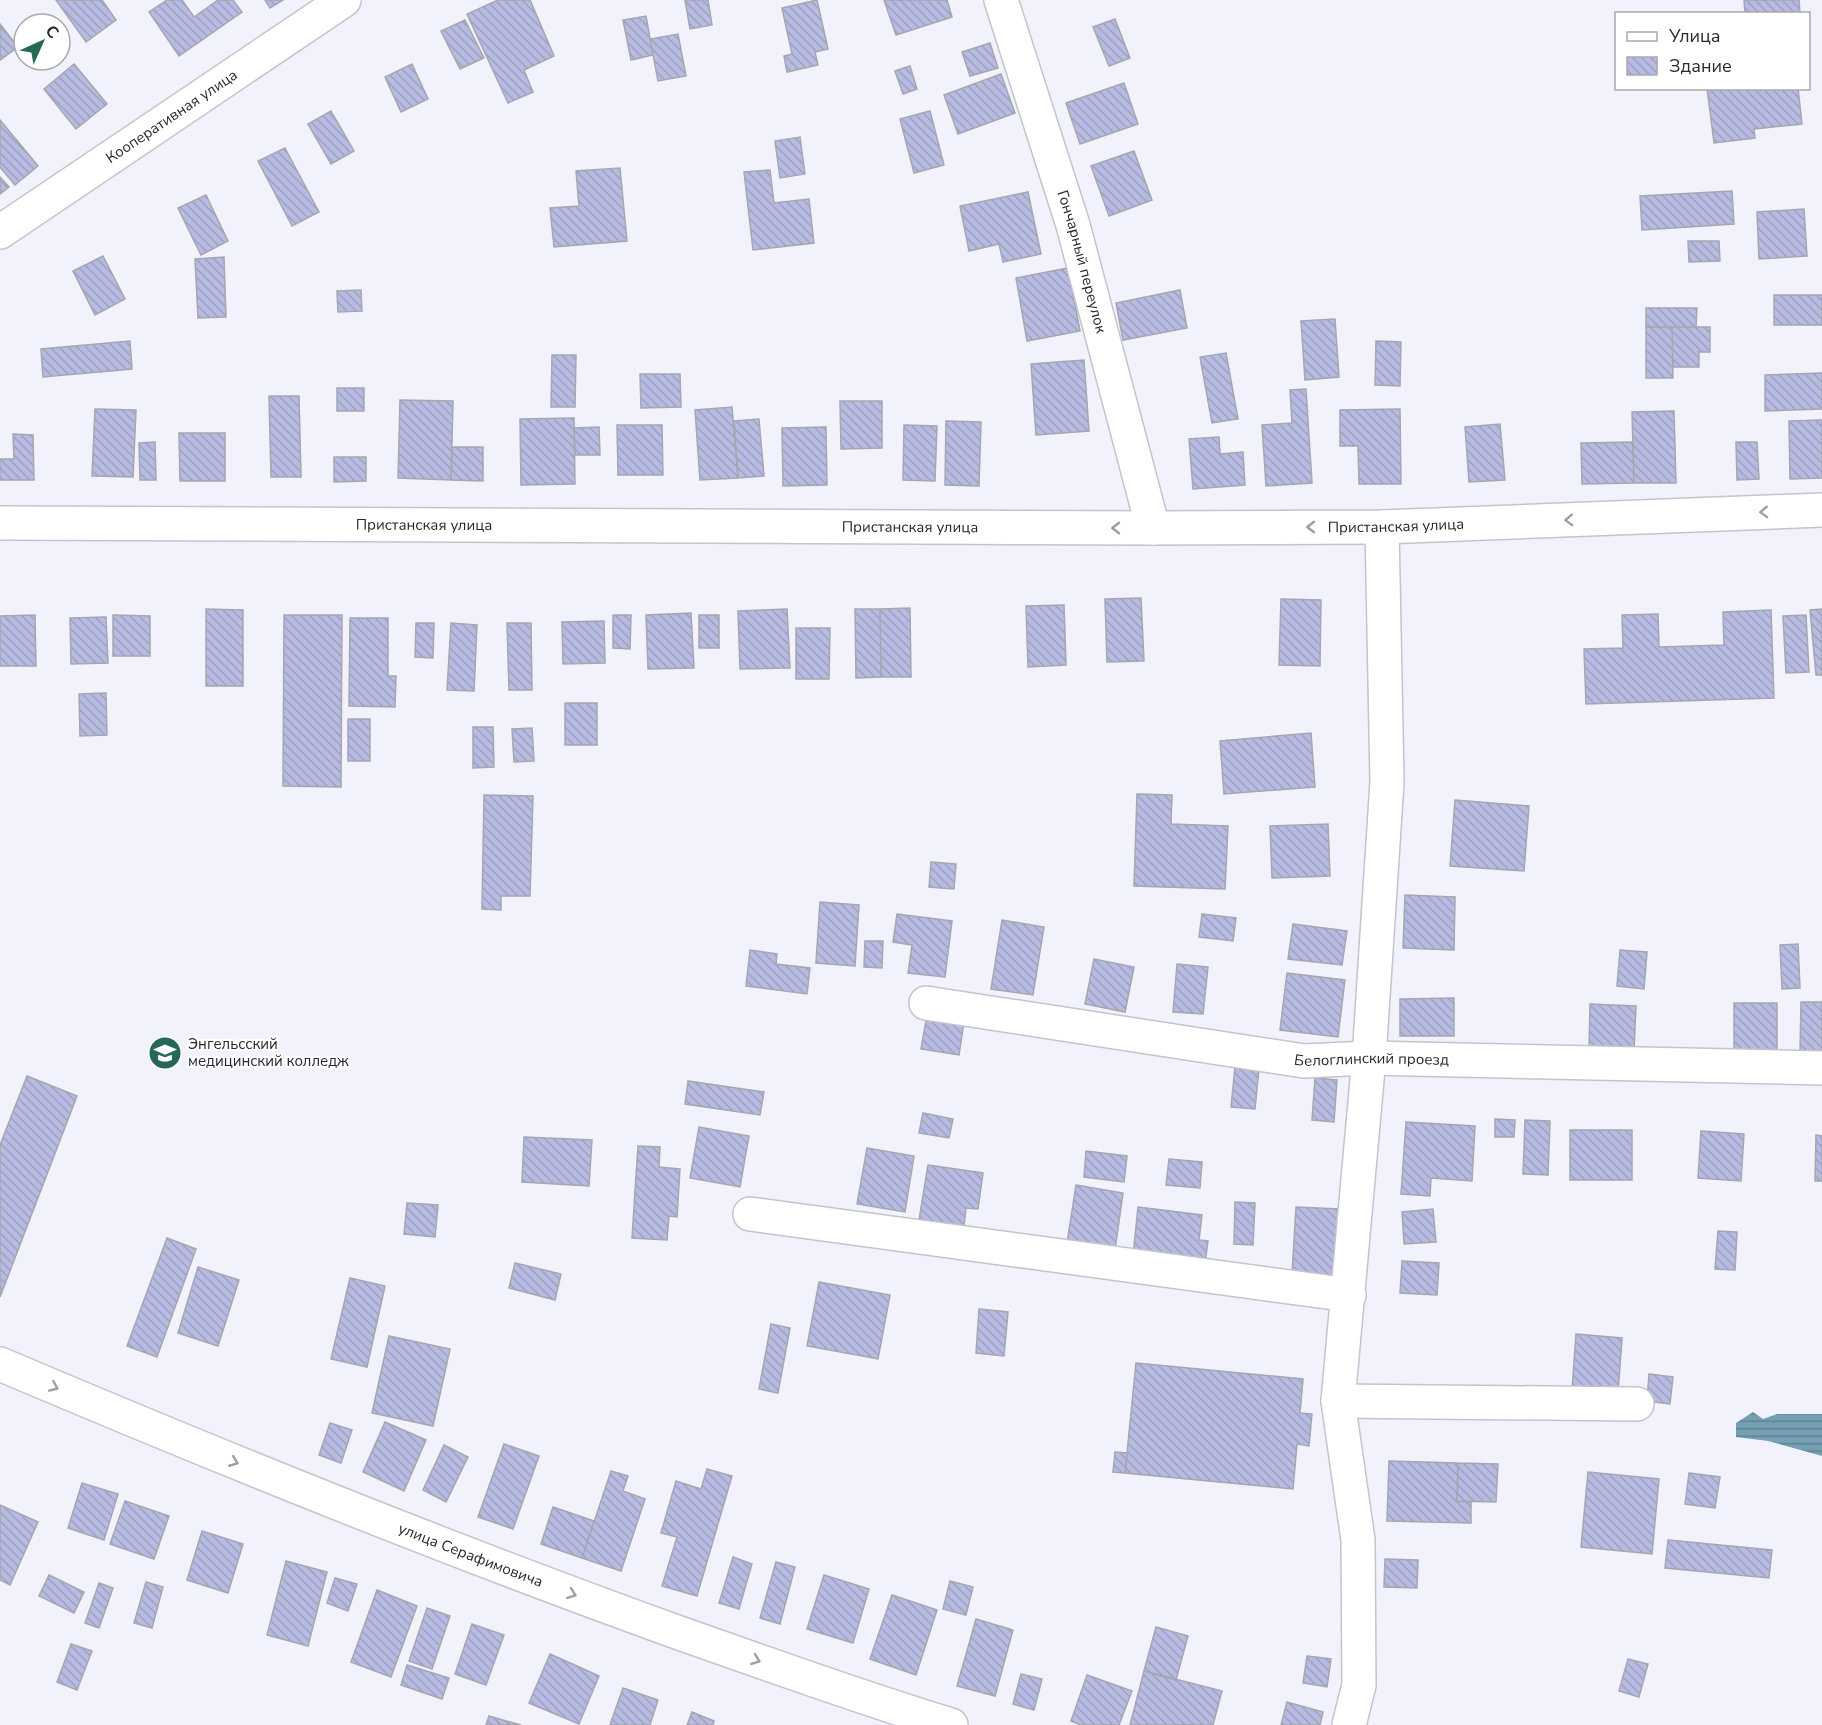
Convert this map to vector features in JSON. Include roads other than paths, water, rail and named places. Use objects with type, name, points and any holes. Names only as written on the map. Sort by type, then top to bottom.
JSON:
[{"type":"street","name":"Кооперативная улица","points":[[0,232],[344,0]]},
{"type":"street","name":"Гончарный переулок","points":[[1000,0],[1073,225],[1154,528]]},
{"type":"street","name":"Пристанская улица","points":[[0,523],[1382,527],[1822,510]]},
{"type":"street","points":[[1348,1725],[1359,1685],[1358,1539],[1338,1401],[1369,1058],[1387,782],[1382,527]]},
{"type":"street","name":"Белоглинский проезд","points":[[926,1003],[1304,1061],[1369,1058],[1822,1068]]},
{"type":"street","points":[[750,1214],[1349,1295]]},
{"type":"street","name":"улица Серафимовича","points":[[0,1364],[210,1453],[540,1583],[871,1701],[951,1725]]},
{"type":"street","points":[[1338,1401],[1637,1404]]},
{"type":"water","points":[[1753,1412],[1763,1419],[1777,1414],[1822,1414],[1822,1456],[1768,1441],[1736,1437],[1736,1423]]},
{"type":"place","name":"Энгельсский медицинский колледж","points":[[165,1053]]}]
